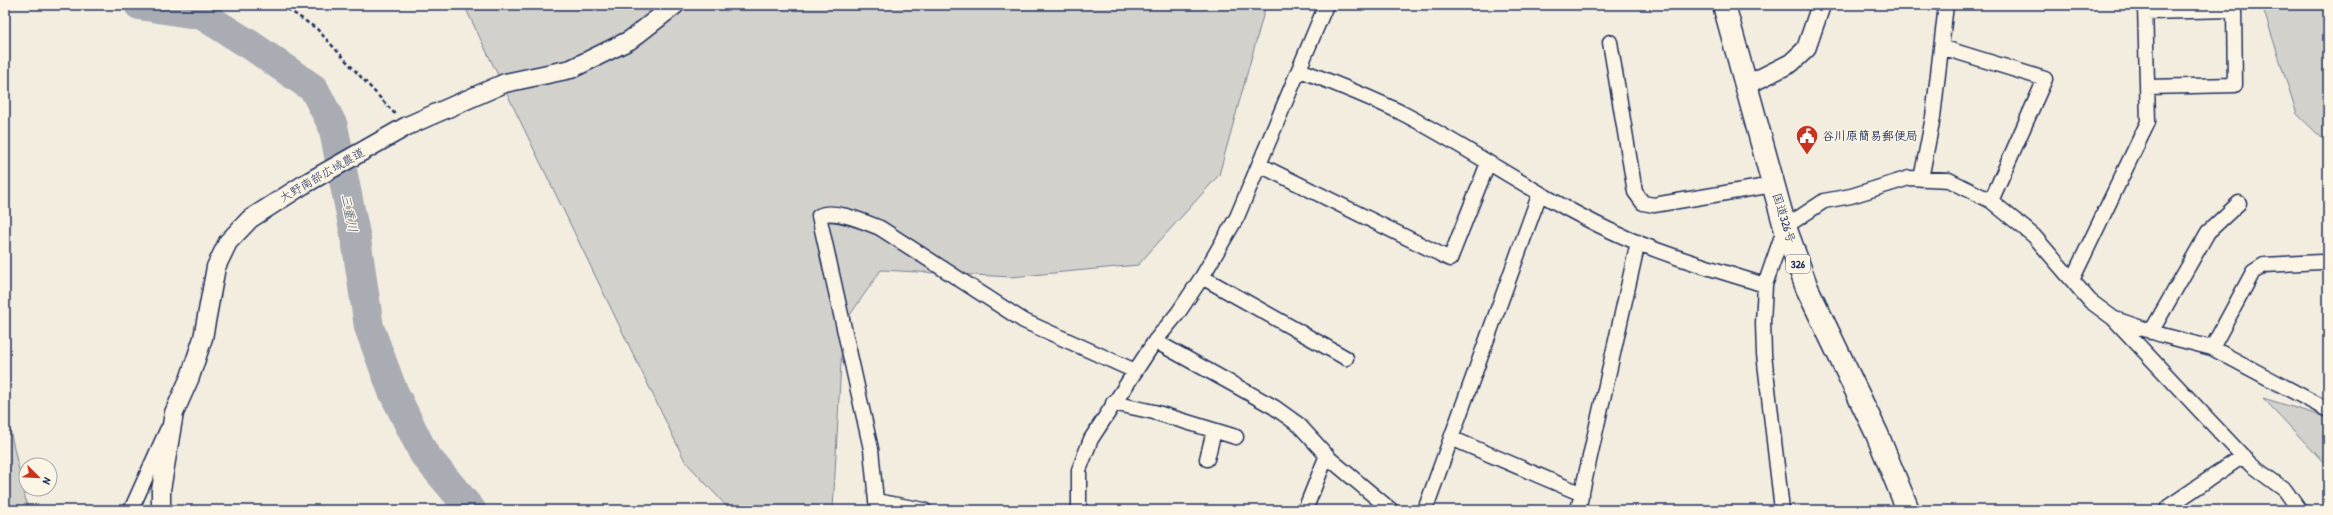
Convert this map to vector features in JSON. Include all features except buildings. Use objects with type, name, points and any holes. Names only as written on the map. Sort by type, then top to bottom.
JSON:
[{"type":"highway","name":"国道326号","points":[[1724,5],[1785,227],[1807,288],[1877,434],[1908,510]]},
{"type":"street","name":"大野南部広域農道","points":[[161,510],[161,490],[174,413],[190,377],[203,338],[216,267],[228,242],[250,219],[302,185],[407,126],[505,83],[571,69],[630,40],[675,5]]},
{"type":"street","points":[[1079,510],[1079,470],[1091,439],[1113,403],[1155,341],[1178,313],[1202,277],[1237,217],[1326,5]]},
{"type":"street","points":[[1747,85],[1791,63],[1806,49],[1821,5]]},
{"type":"street","points":[[1921,179],[1933,117],[1946,5]]},
{"type":"street","points":[[2072,280],[2148,122],[2147,87],[2146,9],[2234,10],[2235,85],[2147,87]]},
{"type":"street","points":[[1610,42],[1635,192],[1643,203],[1654,204],[1774,185]]},
{"type":"street","points":[[1941,47],[2045,80],[1991,201]]},
{"type":"street","points":[[1300,70],[1348,88],[1400,113],[1540,193],[1611,231],[1659,251],[1765,285]]},
{"type":"street","points":[[1260,165],[1450,259],[1488,163]]},
{"type":"street","points":[[1782,510],[1764,354],[1763,323],[1765,285],[1785,227],[1824,201],[1851,196],[1909,178],[1949,180],[1991,201],[2034,236],[2090,301],[2113,318],[2243,456],[2285,490],[2299,510]]},
{"type":"street","points":[[1425,510],[1540,193]]},
{"type":"street","points":[[2151,332],[2208,232],[2239,202]]},
{"type":"street","points":[[924,510],[876,501],[871,449],[819,216],[826,212],[848,217],[880,228],[1024,321],[1135,371]]},
{"type":"street","points":[[1578,510],[1638,242]]},
{"type":"street","points":[[2212,348],[2253,272],[2264,265],[2321,262]]},
{"type":"street","points":[[1202,277],[1346,358]]},
{"type":"street","points":[[2113,318],[2151,332],[2212,348],[2328,410]]},
{"type":"street","points":[[1155,341],[1274,407],[1299,425],[1327,455],[1391,510]]},
{"type":"street","points":[[1113,403],[1154,412],[1236,437]]},
{"type":"street","points":[[131,510],[174,413]]},
{"type":"street","points":[[1206,459],[1214,430]]},
{"type":"street","points":[[1451,438],[1582,494]]},
{"type":"street","points":[[1305,510],[1327,455]]},
{"type":"street","points":[[2168,507],[2243,456]]},
{"type":"path","points":[[282,5],[317,29],[407,126]]},
{"type":"shaded area","points":[[464,5],[1266,5],[1219,175],[1138,265],[1011,277],[881,270],[843,325],[833,510],[730,510],[685,461]]},
{"type":"shaded area","points":[[2262,5],[2328,5],[2328,144],[2297,114]]},
{"type":"shaded area","points":[[2263,398],[2328,418],[2328,467]]},
{"type":"shaded area","points":[[5,408],[18,466],[18,497],[25,497],[28,510],[5,510]]},
{"type":"waterway","name":"三重川","points":[[139,5],[202,15],[252,46],[314,89],[333,126],[356,239],[369,327],[392,389],[424,454],[471,510]]},
{"type":"place","name":"谷川原簡易郵便局","points":[[1807,156]]}]
